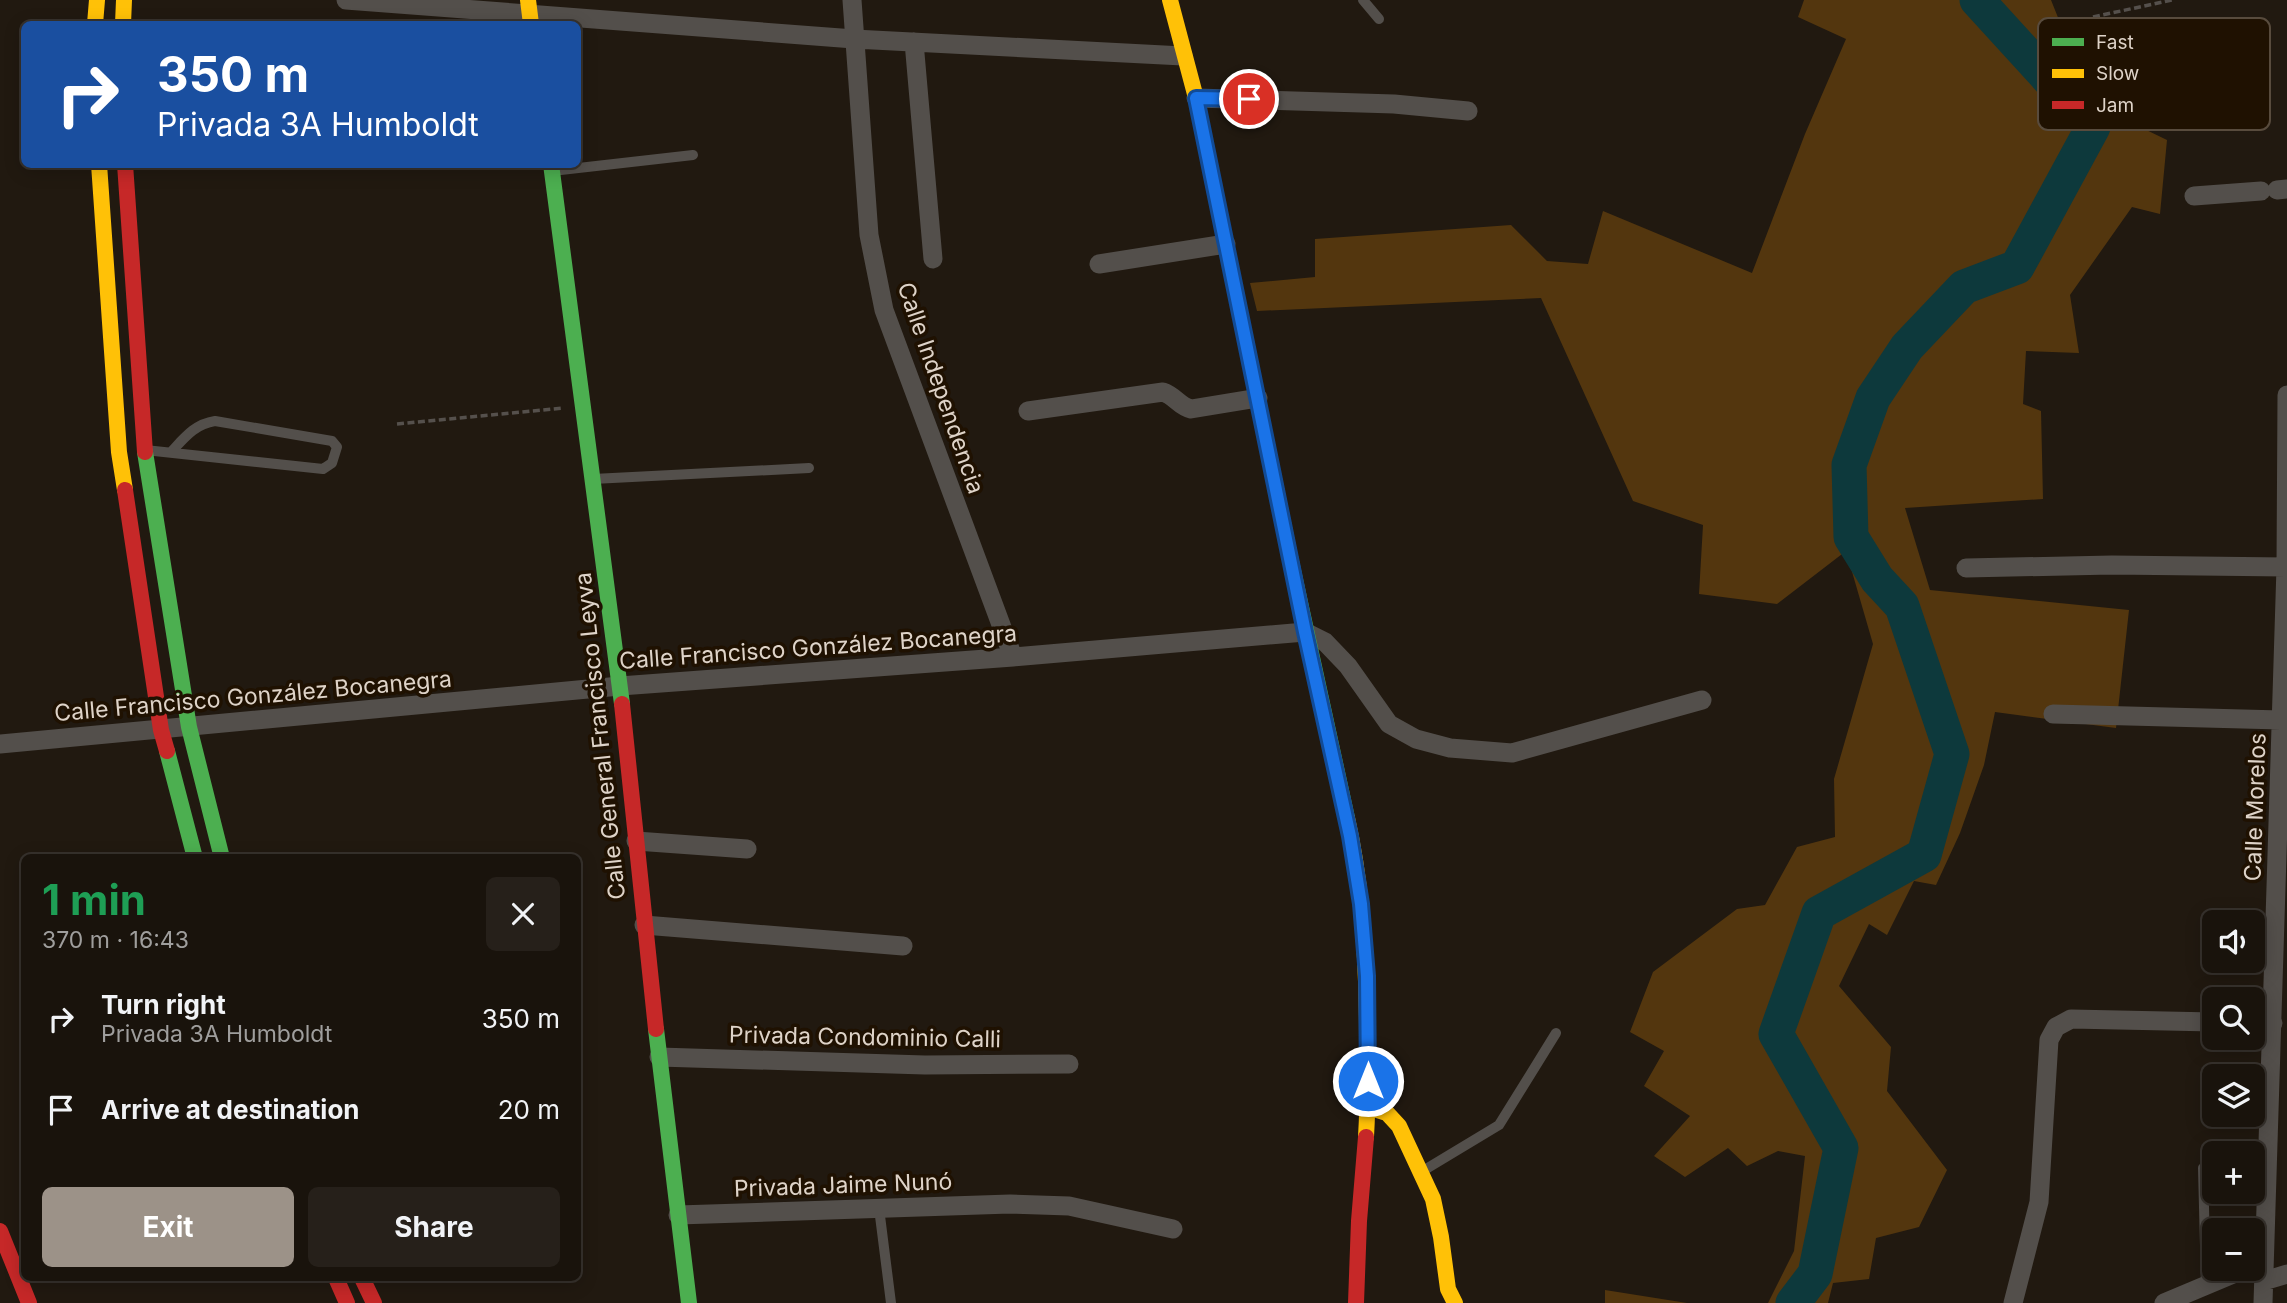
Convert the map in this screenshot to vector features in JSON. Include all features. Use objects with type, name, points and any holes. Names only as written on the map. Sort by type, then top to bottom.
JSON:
[{"type":"street","points":[[96,21],[97,0]]},
{"type":"street","points":[[123,21],[124,0]]},
{"type":"street","points":[[346,0],[854,39],[1183,56]]},
{"type":"street","name":"Calle Independencia","points":[[852,0],[869,235],[884,310],[1013,657]]},
{"type":"street","points":[[1170,0],[1196,98],[1305,632],[1350,836],[1361,904],[1367,976],[1368,1107],[1356,1303]]},
{"type":"street","points":[[914,42],[933,260]]},
{"type":"street","points":[[1196,98],[1394,103],[1468,111]]},
{"type":"street","points":[[99,168],[119,452],[161,730],[194,854]]},
{"type":"street","points":[[125,168],[145,450],[189,727],[221,854]]},
{"type":"street","name":"Calle General Francisco Leyva","points":[[551,168],[620,686],[644,925],[688,1303]]},
{"type":"street","points":[[2194,195],[2275,190]]},
{"type":"street","points":[[1099,264],[1226,244]]},
{"type":"street","points":[[1028,411],[1163,392],[1171,395],[1182,407],[1191,409],[1258,398]]},
{"type":"street","name":"Calle Morelos","points":[[2263,1218],[2282,889],[2281,720],[2286,567],[2287,395]]},
{"type":"street","points":[[1966,568],[2112,565],[2286,567]]},
{"type":"street","points":[[1305,632],[1325,642],[1348,666],[1389,724],[1416,739],[1450,748],[1512,753],[1702,700]]},
{"type":"street","name":"Calle Francisco González Bocanegra","points":[[0,744],[620,686],[1305,632]]},
{"type":"street","points":[[2053,714],[2281,720]]},
{"type":"street","points":[[636,841],[747,849]]},
{"type":"street","points":[[644,925],[903,946]]},
{"type":"street","points":[[2013,1303],[2039,1202],[2049,1040],[2056,1027],[2071,1019],[2202,1022]]},
{"type":"street","points":[[2265,1023],[2273,1023]]},
{"type":"street","name":"Privada Condominio Calli","points":[[659,1057],[925,1065],[1069,1064]]},
{"type":"street","points":[[1368,1107],[1387,1114],[1399,1126],[1433,1199],[1448,1289],[1455,1303]]},
{"type":"street","name":"Privada Jaime Nunó","points":[[678,1215],[1010,1204],[1069,1206],[1172,1229]]},
{"type":"street","points":[[0,1231],[29,1303]]},
{"type":"street","points":[[2265,1270],[2287,1274]]},
{"type":"street","points":[[337,1281],[347,1303]]},
{"type":"street","points":[[363,1281],[374,1303]]},
{"type":"street","points":[[2164,1303],[2216,1281]]},
{"type":"street","name":"Calle Morelos","points":[[2261,1281],[2263,1303]]},
{"type":"lane","points":[[1363,0],[1379,19]]},
{"type":"lane","points":[[581,165],[694,155]]},
{"type":"lane","points":[[145,450],[323,469],[332,463],[337,447],[332,441],[215,421],[202,423],[191,430],[171,452]]},
{"type":"lane","points":[[593,480],[808,468]]},
{"type":"lane","points":[[1420,1172],[1499,1125],[1556,1032]]},
{"type":"lane","points":[[2204,1204],[2206,1285]]},
{"type":"lane","points":[[879,1208],[891,1303]]},
{"type":"path","points":[[2093,17],[2172,0]]},
{"type":"path","points":[[397,424],[584,406]]},
{"type":"shaded area","points":[[1804,0],[2051,0],[2058,18],[2038,18],[2038,130],[2146,130],[2167,140],[2160,214],[2132,207],[2070,295],[2079,353],[2026,351],[2023,404],[2041,411],[2043,499],[1905,508],[1930,590],[2129,610],[2116,728],[1995,712],[1984,765],[1960,833],[1936,885],[1914,881],[1887,935],[1869,924],[1839,986],[1891,1047],[1887,1091],[1947,1170],[1919,1227],[1876,1238],[1869,1279],[1833,1283],[1828,1303],[1768,1303],[1794,1251],[1805,1156],[1778,1151],[1747,1166],[1728,1148],[1685,1177],[1654,1156],[1690,1116],[1644,1086],[1664,1051],[1630,1032],[1653,972],[1737,909],[1765,905],[1797,847],[1835,837],[1834,779],[1873,644],[1846,551],[1777,604],[1699,594],[1703,525],[1633,501],[1541,298],[1257,311],[1250,283],[1315,277],[1315,239],[1511,225],[1547,261],[1588,264],[1603,211],[1752,273],[1805,134],[1846,39],[1798,17]]},
{"type":"shaded area","points":[[1605,1290],[1687,1303],[1605,1303]]},
{"type":"waterway","points":[[1977,0],[2038,67]]},
{"type":"waterway","points":[[1793,1303],[1815,1274],[1841,1148],[1776,1034],[1819,913],[1924,855],[1952,754],[1902,606],[1877,579],[1851,537],[1849,465],[1873,398],[1907,347],[1964,287],[2017,267],[2091,130]]},
{"type":"traffic: fast","points":[[552,168],[622,704]]},
{"type":"traffic: fast","points":[[145,452],[189,727],[221,854]]},
{"type":"traffic: fast","points":[[1289,552],[1347,818]]},
{"type":"traffic: fast","points":[[167,751],[194,854]]},
{"type":"traffic: fast","points":[[656,1029],[689,1303]]},
{"type":"traffic: slow","points":[[95,21],[97,0]]},
{"type":"traffic: slow","points":[[123,21],[124,0]]},
{"type":"traffic: slow","points":[[528,0],[531,21]]},
{"type":"traffic: slow","points":[[1170,0],[1196,98],[1289,552]]},
{"type":"traffic: slow","points":[[99,168],[119,452],[125,490]]},
{"type":"traffic: slow","points":[[1347,818],[1357,872],[1365,953],[1368,1073],[1366,1137]]},
{"type":"traffic: slow","points":[[1368,1107],[1387,1113],[1399,1126],[1433,1199],[1448,1289],[1455,1303]]},
{"type":"traffic: jam","points":[[125,168],[145,452]]},
{"type":"traffic: jam","points":[[125,490],[161,730],[167,751]]},
{"type":"traffic: jam","points":[[622,704],[656,1029]]},
{"type":"traffic: jam","points":[[1356,1303],[1366,1137]]},
{"type":"traffic: jam","points":[[0,1231],[29,1303]]},
{"type":"traffic: jam","points":[[337,1281],[347,1303]]},
{"type":"traffic: jam","points":[[363,1281],[374,1303]]},
{"type":"route","points":[[1249,99],[1196,98],[1305,632],[1350,836],[1361,904],[1367,976],[1368,1081]]}]
